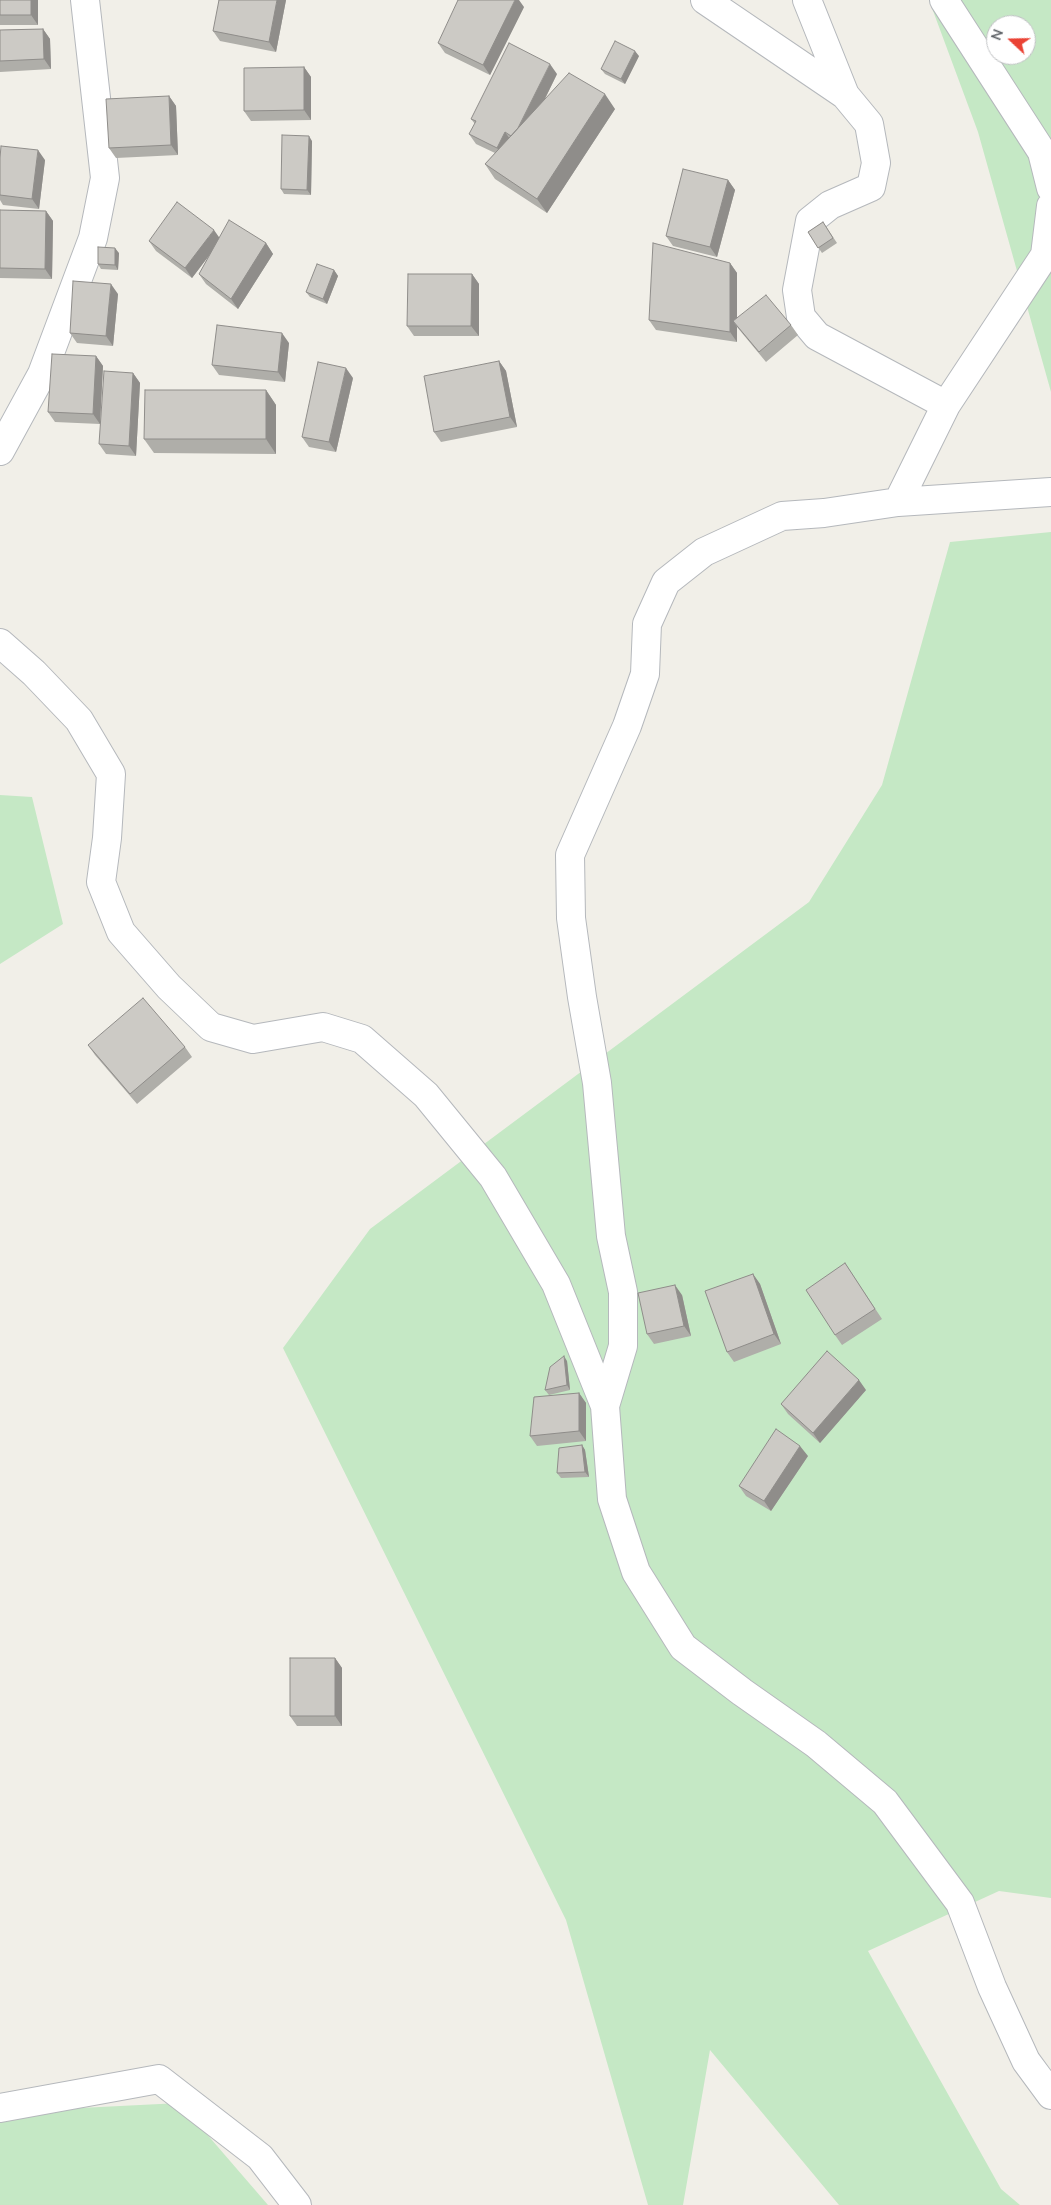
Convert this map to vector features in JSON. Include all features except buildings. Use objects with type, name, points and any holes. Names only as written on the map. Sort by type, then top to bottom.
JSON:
[{"type":"street","points":[[0,451],[42,374],[93,238],[106,178],[85,0]]},
{"type":"street","points":[[705,0],[845,95],[869,124],[876,163],[871,187],[830,206],[810,221],[797,290],[801,317],[817,336],[946,405]]},
{"type":"street","points":[[807,0],[845,95]]},
{"type":"street","points":[[944,0],[1042,152],[1051,188]]},
{"type":"street","points":[[898,502],[946,405],[1044,255],[1051,206]]},
{"type":"street","points":[[605,1406],[623,1346],[623,1292],[611,1236],[597,1083],[571,918],[570,855],[627,726],[645,674],[647,624],[666,582],[704,552],[782,516],[824,513],[898,502],[1051,492]]},
{"type":"street","points":[[0,643],[34,673],[79,720],[111,774],[107,838],[101,882],[121,932],[168,986],[212,1027],[253,1038],[323,1027],[362,1039],[426,1095],[493,1177],[556,1284],[605,1406],[612,1498],[636,1572],[683,1647],[742,1692],[816,1744],[885,1802],[960,1903],[992,1987],[1026,2061],[1051,2095]]},
{"type":"street","points":[[0,2108],[160,2079],[260,2157],[297,2205]]},
{"type":"green space","points":[[929,0],[1051,0],[1051,392],[978,132]]},
{"type":"green space","points":[[1051,532],[1051,1898],[999,1891],[868,1951],[1001,2189],[1020,2205],[839,2205],[710,2050],[683,2205],[648,2205],[566,1920],[283,1348],[370,1229],[809,902],[882,785],[950,542]]},
{"type":"green space","points":[[0,795],[32,797],[63,924],[0,964]]},
{"type":"green space","points":[[180,2103],[268,2205],[0,2205],[0,2112]]}]
